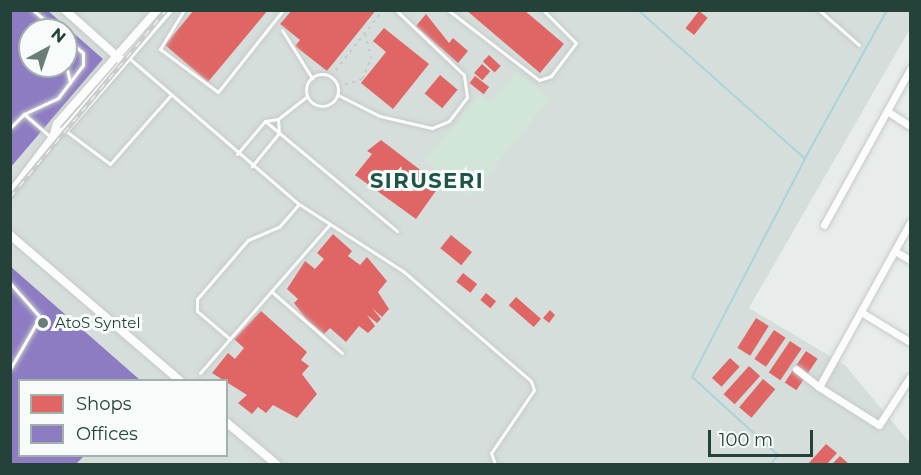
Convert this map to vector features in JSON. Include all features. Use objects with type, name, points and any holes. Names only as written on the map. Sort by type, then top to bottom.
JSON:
[{"type":"street","points":[[65,10],[117,56],[128,59]]},
{"type":"street","points":[[53,138],[57,124],[117,56],[136,42],[169,10]]},
{"type":"street","points":[[10,194],[53,138],[65,130],[128,59],[156,11]]},
{"type":"street","points":[[824,225],[910,69]]},
{"type":"street","points":[[887,111],[910,126]]},
{"type":"street","points":[[819,387],[910,223]]},
{"type":"street","points":[[10,235],[176,379]]},
{"type":"street","points":[[895,250],[910,260]]},
{"type":"street","points":[[861,312],[910,342]]},
{"type":"street","points":[[796,369],[819,387],[879,425],[910,377]]},
{"type":"street","points":[[228,424],[276,465]]},
{"type":"lane","points":[[184,10],[160,49],[212,92],[283,10]]},
{"type":"lane","points":[[338,95],[380,116],[432,128],[449,121],[460,107],[469,89],[464,75],[396,10]]},
{"type":"lane","points":[[447,10],[539,80],[550,76],[576,43],[543,10]]},
{"type":"lane","points":[[819,10],[858,45]]},
{"type":"lane","points":[[237,154],[265,121],[279,119],[308,96],[312,78],[282,30]]},
{"type":"lane","points":[[78,51],[86,61],[78,72]]},
{"type":"lane","points":[[128,59],[237,154],[299,204],[413,279],[534,384],[491,453],[495,465]]},
{"type":"lane","points":[[312,78],[331,76],[338,87],[338,95]]},
{"type":"lane","points":[[69,78],[70,83]]},
{"type":"lane","points":[[10,128],[24,114],[53,101],[74,78]]},
{"type":"lane","points":[[308,96],[322,106],[338,95]]},
{"type":"lane","points":[[65,130],[110,164],[170,96]]},
{"type":"lane","points":[[24,114],[53,138]]},
{"type":"lane","points":[[252,166],[279,133],[279,119]]},
{"type":"lane","points":[[265,121],[397,231]]},
{"type":"lane","points":[[230,339],[197,311],[197,299],[248,240],[279,227],[299,204]]},
{"type":"lane","points":[[200,373],[329,225]]},
{"type":"lane","points":[[10,283],[40,317],[10,369]]},
{"type":"lane","points":[[271,291],[342,354]]},
{"type":"path","points":[[331,76],[383,10]]},
{"type":"path","points":[[338,87],[362,79],[371,59],[364,35]]},
{"type":"shaded area","points":[[10,11],[910,11],[910,29],[749,308],[845,365],[910,443],[910,464],[11,464]]},
{"type":"green space","points":[[516,72],[550,98],[470,197],[425,160],[480,94],[491,104]]},
{"type":"building: Shops","points":[[194,10],[268,10],[208,82],[165,45]]},
{"type":"building: Shops","points":[[292,10],[376,10],[327,71],[295,46],[300,40],[280,24]]},
{"type":"building: Shops","points":[[466,10],[524,10],[564,44],[540,73]]},
{"type":"building: Shops","points":[[699,11],[708,18],[694,35],[685,28]]},
{"type":"building: Shops","points":[[426,14],[449,43],[453,38],[468,51],[458,63],[416,26]]},
{"type":"building: Shops","points":[[384,28],[429,64],[393,109],[361,83],[386,52],[373,41]]},
{"type":"building: Shops","points":[[10,31],[18,31],[18,78],[57,78],[56,88],[47,102],[10,103]]},
{"type":"building: Shops","points":[[489,55],[501,66],[495,72],[483,62]]},
{"type":"building: Shops","points":[[482,64],[490,71],[482,80],[474,73]]},
{"type":"building: Shops","points":[[440,75],[458,90],[442,108],[425,93]]},
{"type":"building: Shops","points":[[475,76],[489,87],[484,94],[469,83]]},
{"type":"building: Shops","points":[[381,140],[440,185],[416,219],[355,175],[372,154],[367,151]]},
{"type":"building: Shops","points":[[333,234],[352,251],[348,256],[360,265],[367,257],[387,281],[378,292],[389,309],[382,317],[372,308],[381,319],[377,323],[367,315],[375,326],[368,333],[359,326],[346,342],[330,328],[324,334],[306,319],[294,303],[298,299],[287,289],[305,261],[315,269],[324,259],[317,253]]},
{"type":"building: Shops","points":[[451,235],[472,252],[461,265],[440,248]]},
{"type":"building: Shops","points":[[463,273],[477,284],[470,293],[456,282]]},
{"type":"building: Shops","points":[[486,293],[496,301],[490,308],[480,300]]},
{"type":"building: Shops","points":[[516,297],[541,319],[534,327],[509,305]]},
{"type":"building: Shops","points":[[550,310],[555,315],[549,323],[543,318]]},
{"type":"building: Shops","points":[[261,311],[307,352],[301,360],[309,366],[302,374],[317,394],[297,418],[273,405],[266,413],[258,407],[252,414],[238,403],[247,395],[228,383],[228,379],[222,379],[212,373],[228,353],[235,359],[244,348],[234,339]]},
{"type":"building: Shops","points":[[756,318],[769,326],[750,356],[737,348]]},
{"type":"building: Shops","points":[[774,330],[786,338],[766,367],[754,359]]},
{"type":"building: Shops","points":[[790,341],[802,349],[780,380],[769,373]]},
{"type":"building: Shops","points":[[41,345],[41,352],[69,359],[77,351],[86,358],[88,379],[20,379],[29,352]]},
{"type":"building: Shops","points":[[806,351],[818,359],[796,390],[785,383]]},
{"type":"building: Shops","points":[[730,358],[740,367],[722,387],[712,378]]},
{"type":"building: Shops","points":[[749,366],[760,376],[735,404],[724,394]]},
{"type":"building: Shops","points":[[763,379],[775,389],[751,418],[739,407]]},
{"type":"building: Shops","points":[[826,444],[837,453],[827,464],[808,464]]},
{"type":"building: Shops","points":[[840,456],[849,464],[832,464]]},
{"type":"building: Offices","points":[[10,10],[47,10],[56,18],[18,18],[18,78],[78,78],[78,37],[103,59],[10,168]]},
{"type":"building: Offices","name":"AtoS Syntel","points":[[10,266],[139,379],[18,379],[18,457],[83,457],[76,464],[10,464]]},
{"type":"waterway","points":[[638,10],[805,159],[692,377],[778,455],[771,464]]},
{"type":"waterway","points":[[804,160],[887,10]]},
{"type":"railway","points":[[10,197],[166,10]]},
{"type":"place","name":"AtoS Syntel","points":[[43,323]]},
{"type":"district","name":"SIRUSERI","points":[[427,181]]}]
